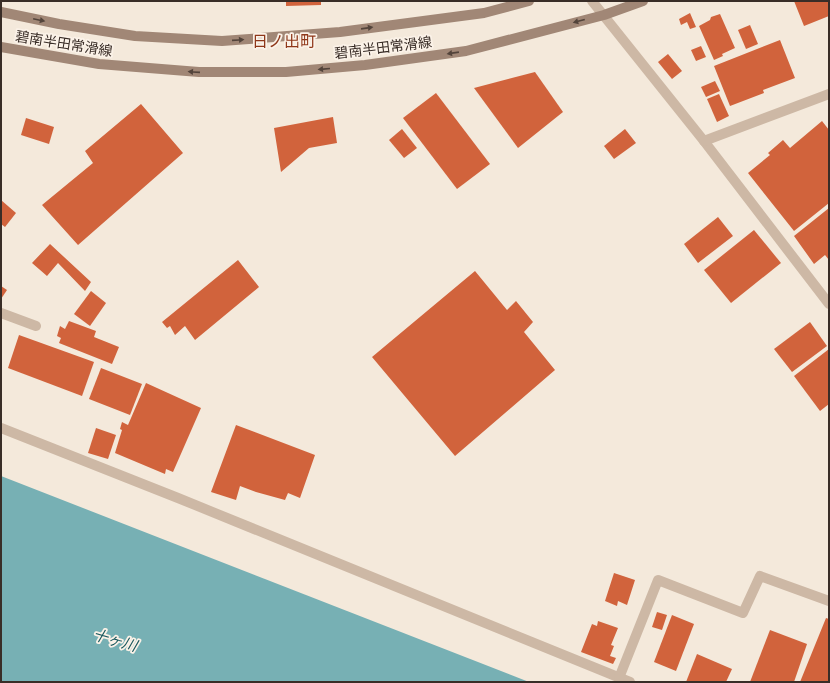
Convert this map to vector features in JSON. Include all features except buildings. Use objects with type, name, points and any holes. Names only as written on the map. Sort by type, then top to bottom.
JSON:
[{"type":"main road","name":"碧南半田常滑線","points":[[1,12],[59,24],[135,36],[222,41],[340,32],[484,13],[529,1]]},
{"type":"main road","name":"碧南半田常滑線","points":[[1,47],[99,64],[199,72],[286,72],[365,65],[466,51],[604,15],[643,1]]},
{"type":"street","points":[[592,1],[704,141],[829,304]]},
{"type":"street","points":[[704,141],[829,94]]},
{"type":"street","points":[[1,313],[36,326]]},
{"type":"street","points":[[1,428],[171,495],[630,682]]},
{"type":"street","points":[[619,678],[658,580],[743,613],[760,576],[829,602]]},
{"type":"water","name":"十ヶ川","points":[[1,476],[529,682],[1,682]]},
{"type":"district","name":"日ノ出町","points":[[284,41]]}]
